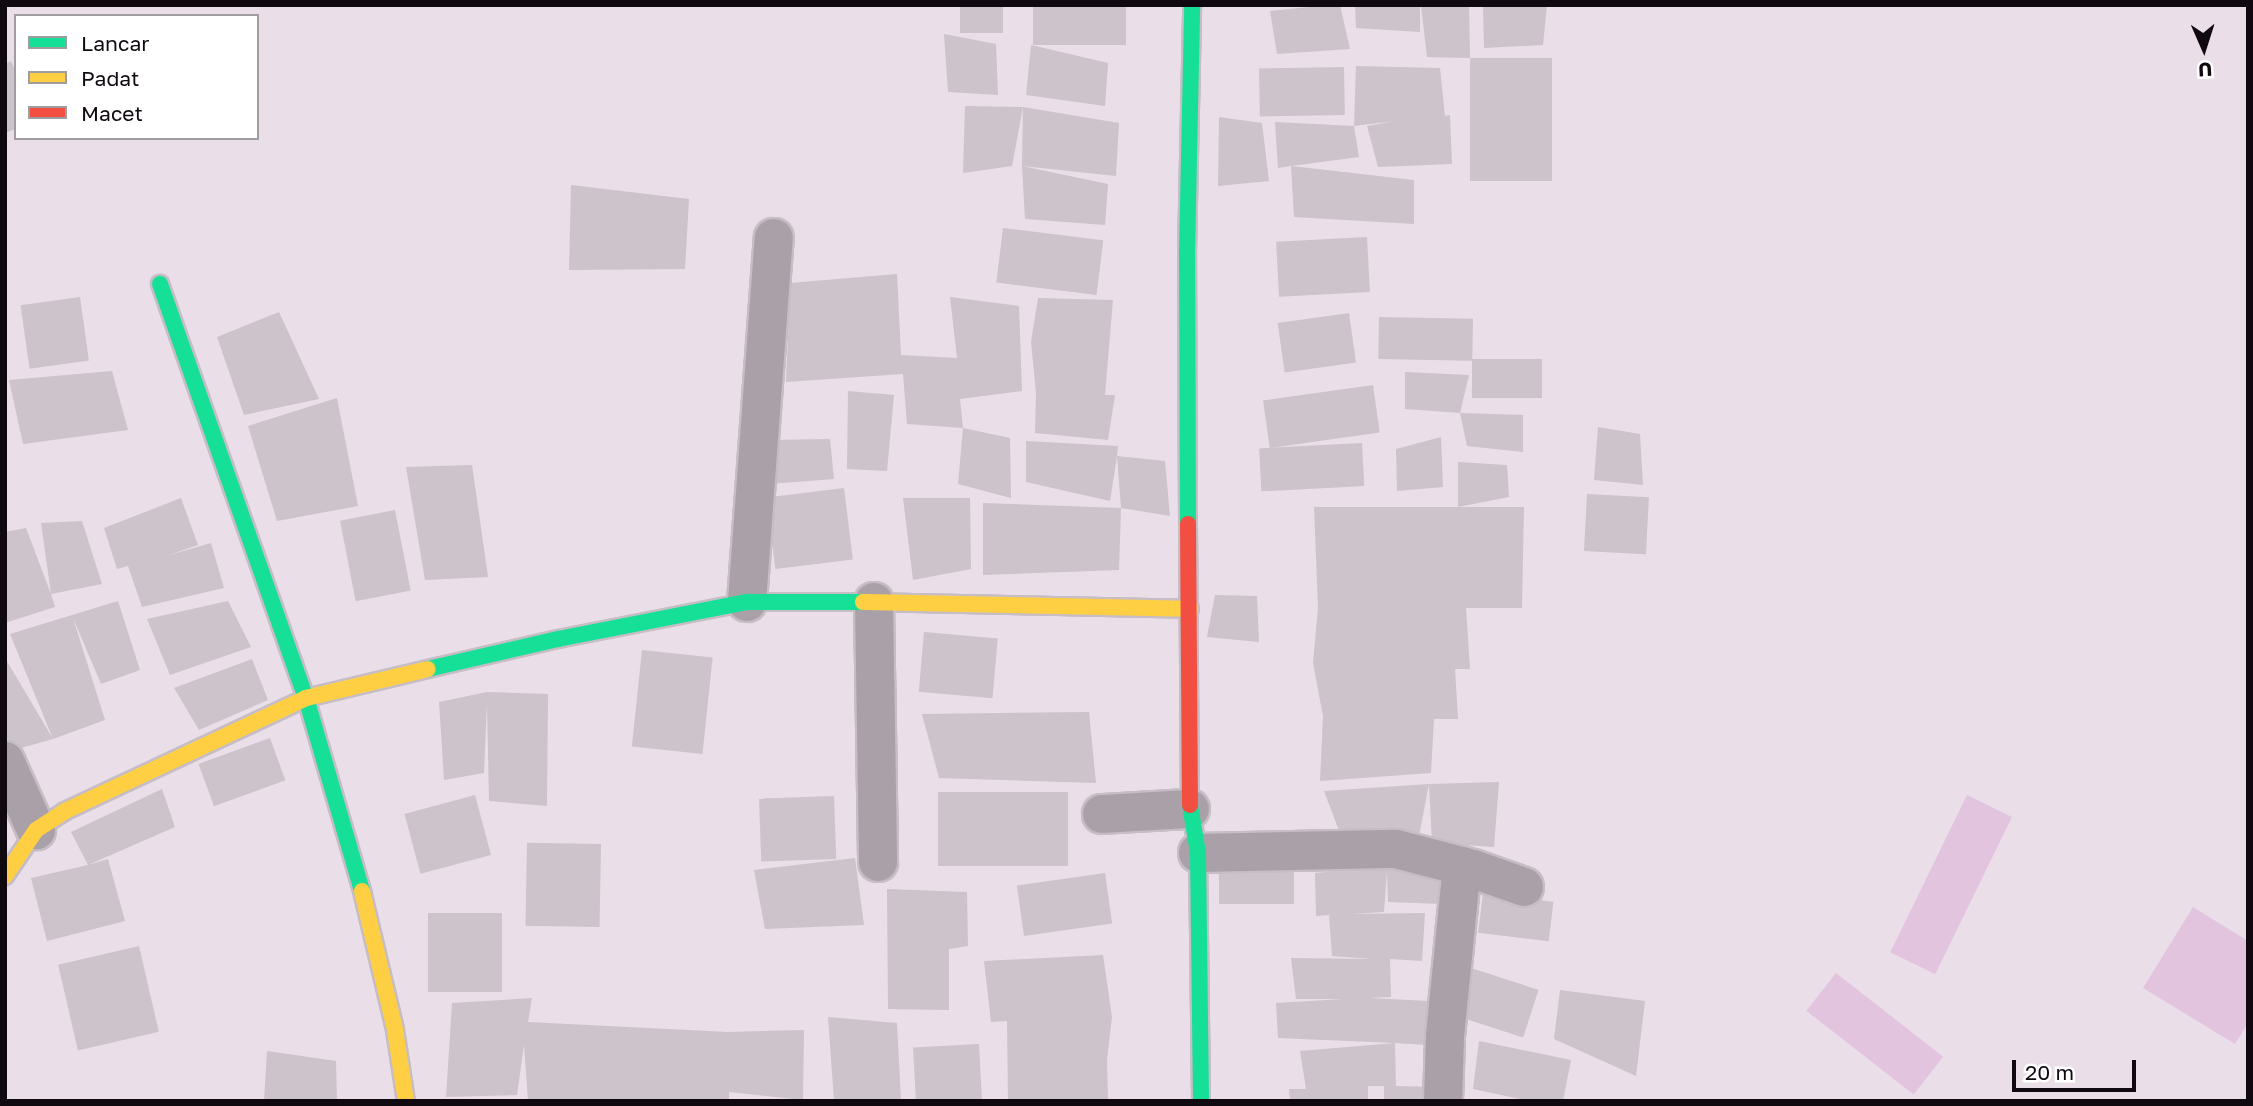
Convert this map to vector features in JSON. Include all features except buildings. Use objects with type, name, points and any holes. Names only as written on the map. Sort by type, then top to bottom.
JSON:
[{"type":"street","points":[[1192,5],[1187,253],[1190,809],[1198,853],[1201,1101]]},
{"type":"street","points":[[747,602],[774,239]]},
{"type":"street","points":[[160,284],[306,698],[368,910],[395,1030],[406,1101]]},
{"type":"street","points":[[5,876],[36,830],[65,811],[306,698],[558,639],[747,602],[1190,608]]},
{"type":"street","points":[[874,602],[878,862]]},
{"type":"street","points":[[5,761],[36,830]]},
{"type":"street","points":[[1102,814],[1190,809]]},
{"type":"street","points":[[1198,853],[1396,849],[1462,866],[1524,887]]},
{"type":"street","points":[[1443,1101],[1446,1024],[1462,866]]},
{"type":"shaded area","points":[[1967,795],[2012,817],[1935,974],[1890,952]]},
{"type":"shaded area","points":[[2193,907],[2248,941],[2248,1023],[2235,1044],[2143,988]]},
{"type":"shaded area","points":[[1836,973],[1943,1057],[1914,1095],[1806,1011]]},
{"type":"traffic: fast","points":[[1188,524],[1187,253],[1192,5]]},
{"type":"traffic: fast","points":[[160,284],[306,698],[362,891]]},
{"type":"traffic: fast","points":[[428,669],[558,639],[747,602],[863,602]]},
{"type":"traffic: fast","points":[[1190,805],[1198,853],[1201,1101]]},
{"type":"traffic: slow","points":[[863,602],[1190,609]]},
{"type":"traffic: slow","points":[[5,876],[36,830],[65,811],[306,698],[428,669]]},
{"type":"traffic: slow","points":[[362,891],[395,1030],[406,1101]]},
{"type":"traffic: jam","points":[[1188,524],[1190,805]]}]
